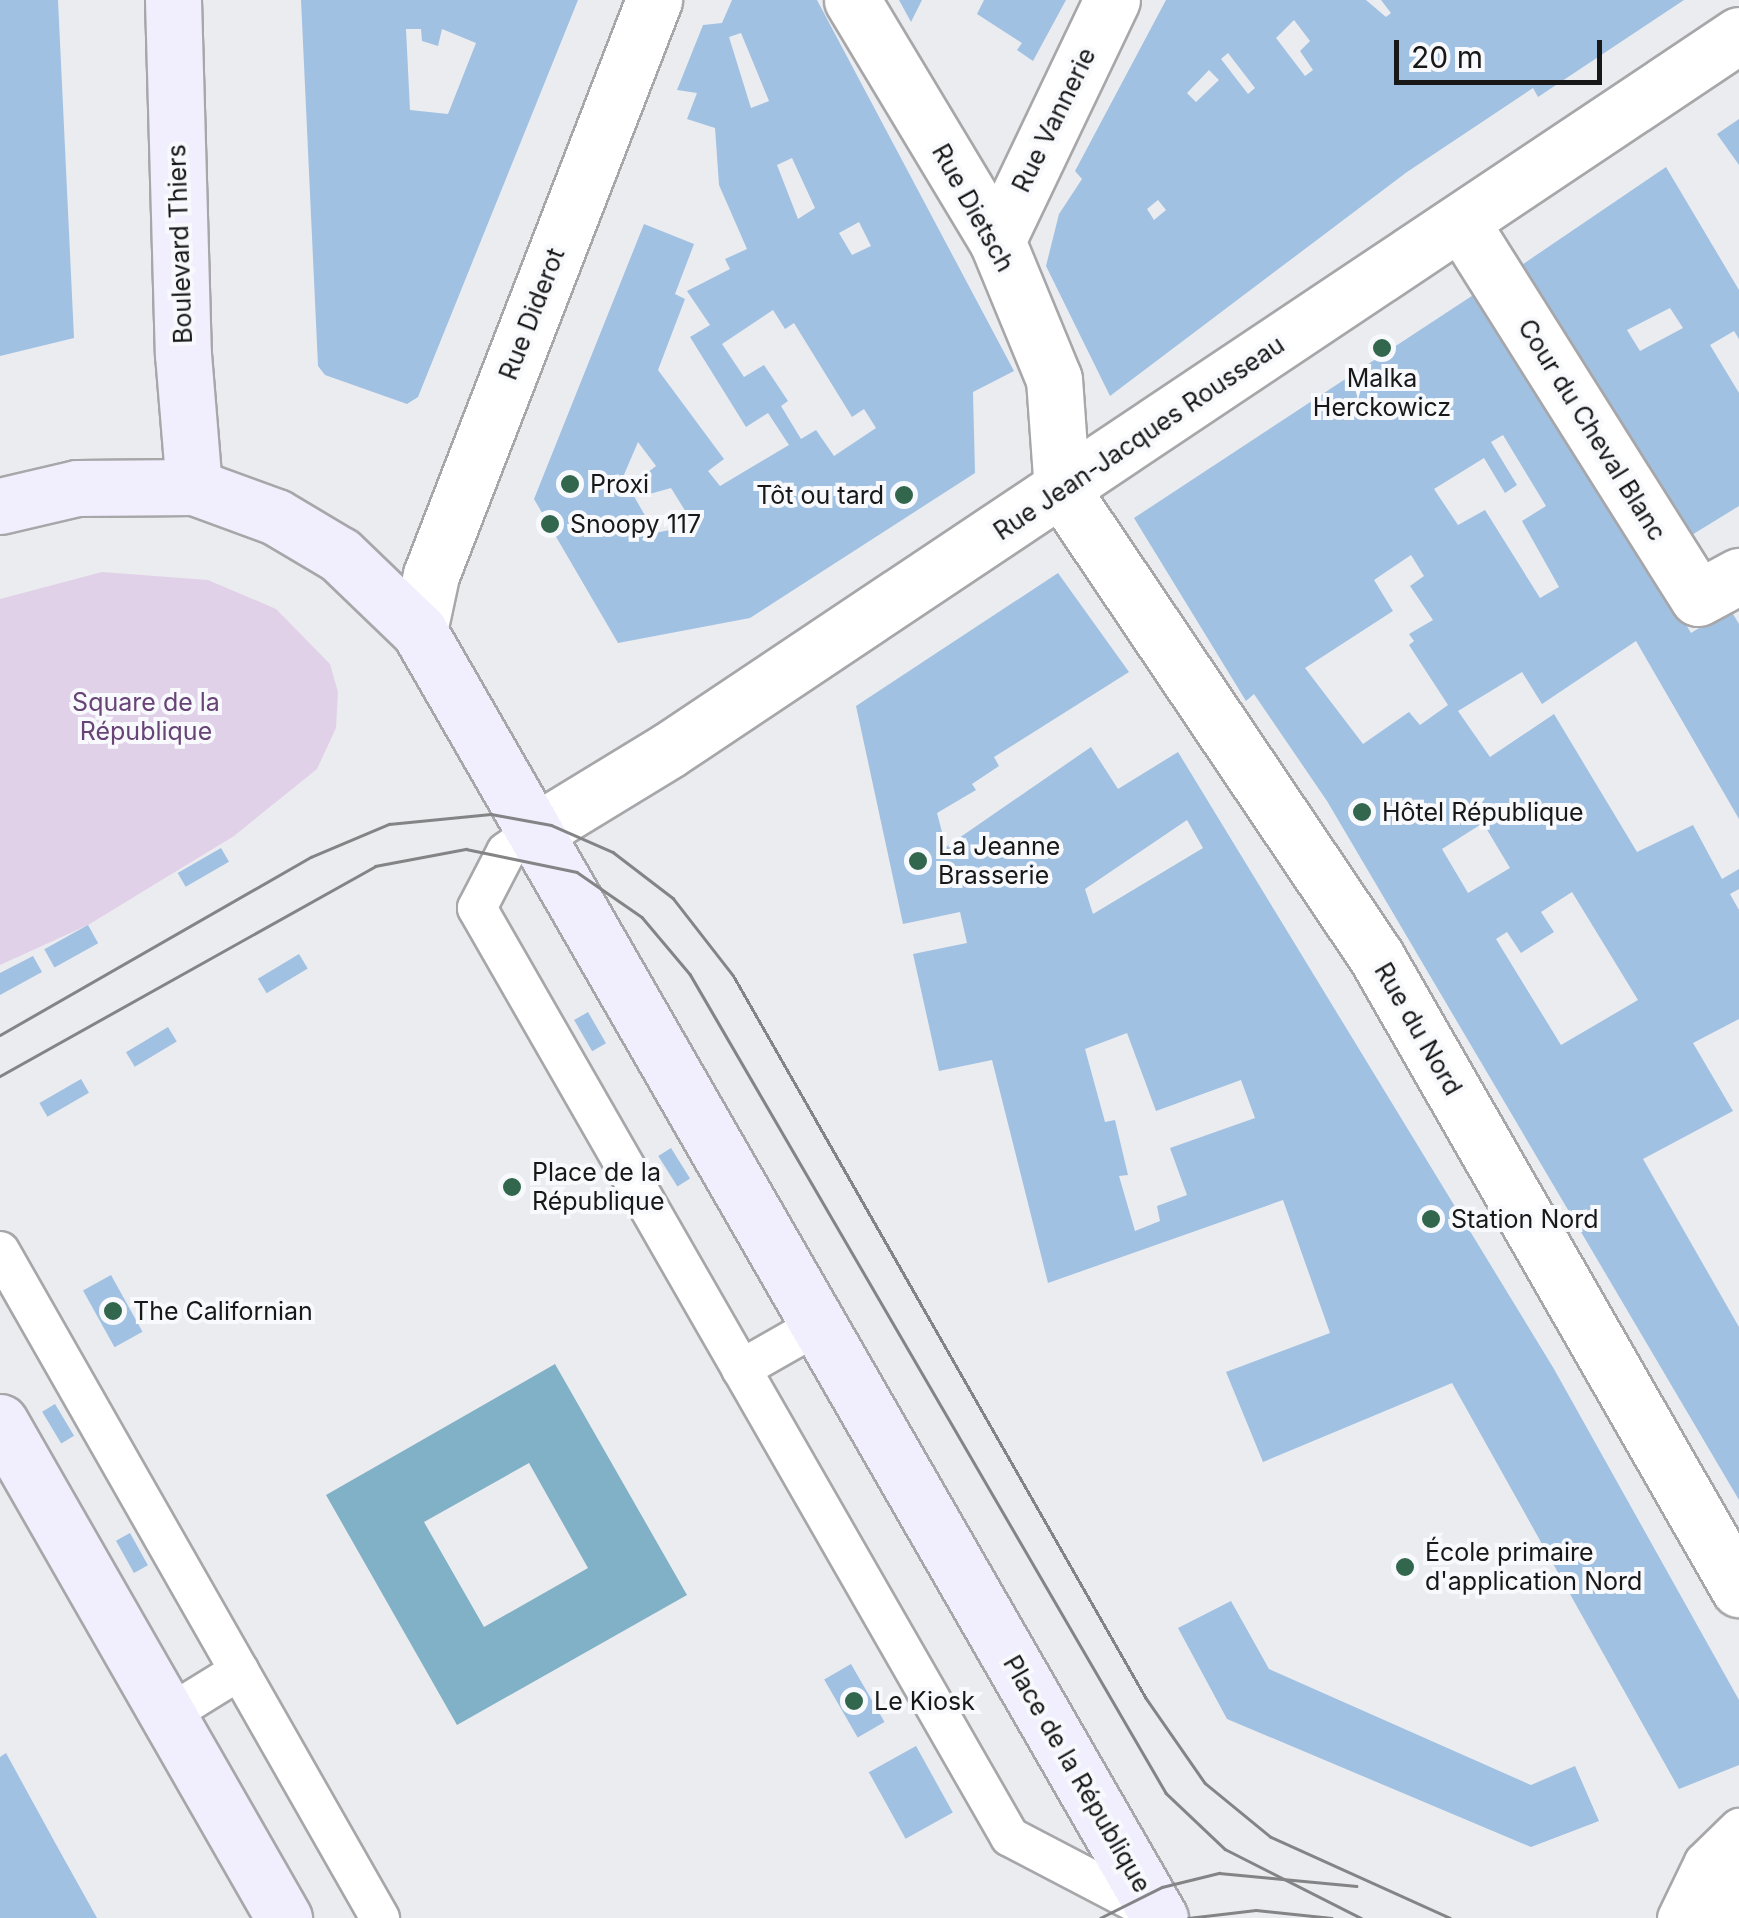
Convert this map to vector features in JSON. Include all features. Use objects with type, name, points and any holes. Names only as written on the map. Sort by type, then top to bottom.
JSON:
[{"type":"main road","name":"Boulevard Thiers","points":[[173,0],[182,354],[194,487]]},
{"type":"main road","name":"Place de la République","points":[[0,506],[77,488],[194,487],[276,517],[340,555],[419,631],[1160,1917]]},
{"type":"main road","points":[[1,1426],[284,1918]]},
{"type":"street","name":"Rue Diderot","points":[[419,631],[432,575],[654,0]]},
{"type":"street","name":"Rue Dietsch","points":[[852,0],[997,241],[1054,379],[1062,490]]},
{"type":"street","name":"Rue Vannerie","points":[[997,241],[1112,0]]},
{"type":"street","name":"Rue Jean-Jacques Rousseau","points":[[533,833],[1062,490],[1739,35]]},
{"type":"street","name":"Cour du Cheval Blanc","points":[[1461,222],[1698,598],[1739,576]]},
{"type":"street","name":"Rue du Nord","points":[[1062,490],[1376,956],[1739,1589]]},
{"type":"street","points":[[1710,1918],[1739,1877]]},
{"type":"lane","points":[[533,833],[506,852],[477,908],[1010,1837],[1160,1917]]},
{"type":"lane","points":[[0,1251],[380,1918]]},
{"type":"lane","points":[[741,1368],[818,1325]]},
{"type":"lane","points":[[168,1715],[239,1671]]},
{"type":"lane","points":[[1676,1918],[1704,1862],[1739,1828]]},
{"type":"green space","name":"Square de la République","points":[[102,572],[208,580],[276,609],[330,664],[338,692],[336,728],[317,769],[234,836],[88,925],[0,965],[0,599]]},
{"type":"water","points":[[555,1364],[687,1595],[457,1725],[326,1495]],"holes":[[[529,1463],[588,1568],[484,1627],[424,1522]]]},
{"type":"building","points":[[0,0],[58,0],[74,338],[0,356]]},
{"type":"building","points":[[301,0],[578,0],[418,397],[407,404],[325,375],[318,366]],"holes":[[[406,29],[421,29],[422,41],[438,46],[442,29],[476,43],[448,114],[410,110]]]},
{"type":"building","points":[[732,0],[817,0],[1014,371],[973,392],[975,473],[750,618],[618,643],[534,499],[644,224],[694,244],[675,294],[685,299],[658,370],[724,459],[708,471],[720,486],[789,445],[768,413],[746,427],[690,337],[710,325],[687,291],[730,269],[725,259],[747,249],[719,185],[715,128],[687,119],[697,93],[677,90],[703,25],[722,23]],"holes":[[[741,33],[769,101],[751,108],[729,37]],[[792,158],[815,208],[798,219],[777,165]],[[859,222],[871,246],[852,255],[839,233]],[[773,310],[785,329],[794,323],[852,417],[864,409],[876,428],[834,456],[816,430],[801,439],[781,406],[788,401],[764,365],[744,377],[722,344]],[[638,442],[656,466],[638,480],[646,495],[671,488],[694,525],[655,533],[623,477]]]},
{"type":"building","points":[[899,0],[922,0],[911,22]]},
{"type":"building","points":[[984,0],[1066,0],[1033,61],[1017,50],[1022,43],[977,14]]},
{"type":"building","points":[[1166,0],[1366,0],[1386,17],[1391,13],[1381,0],[1684,0],[1538,97],[1533,88],[1407,172],[1110,396],[1046,266],[1059,214],[1082,179],[1075,171]],"holes":[[[1294,20],[1310,41],[1300,51],[1313,70],[1305,76],[1276,38]],[[1228,53],[1255,88],[1248,94],[1221,59]],[[1209,70],[1219,80],[1196,102],[1187,93]],[[1158,200],[1166,210],[1154,220],[1147,209]]]},
{"type":"building","points":[[1739,119],[1739,165],[1717,134]]},
{"type":"building","points":[[1666,167],[1739,290],[1739,339],[1734,331],[1710,345],[1739,393],[1739,506],[1682,541],[1594,377],[1584,363],[1562,374],[1504,277]],"holes":[[[1670,308],[1683,328],[1640,351],[1627,330]]]},
{"type":"building","points":[[1487,286],[1691,633],[1730,609],[1739,624],[1739,819],[1636,641],[1542,704],[1522,672],[1458,711],[1490,757],[1554,714],[1637,852],[1693,825],[1722,879],[1739,869],[1739,889],[1730,894],[1739,910],[1739,1019],[1693,1043],[1733,1111],[1643,1159],[1739,1327],[1739,1500],[1327,801],[1254,694],[1246,701],[1134,518]],"holes":[[[1503,435],[1546,506],[1522,521],[1559,587],[1540,598],[1485,510],[1458,525],[1434,489],[1484,458],[1505,493],[1517,485],[1491,442]],[[1411,555],[1424,576],[1410,586],[1433,620],[1409,634],[1414,641],[1409,645],[1448,705],[1420,725],[1409,712],[1363,744],[1305,668],[1393,611],[1374,580]],[[1483,823],[1510,868],[1468,893],[1442,849]],[[1572,892],[1638,1000],[1561,1045],[1496,939],[1507,932],[1521,953],[1554,932],[1541,912]]]},
{"type":"building","points":[[1058,573],[1129,672],[994,757],[999,766],[972,784],[976,790],[937,813],[946,847],[1091,747],[1118,789],[1178,752],[1554,1369],[1739,1700],[1739,1765],[1679,1789],[1452,1383],[1263,1462],[1226,1372],[1330,1333],[1283,1200],[1048,1283],[992,1060],[939,1071],[913,954],[967,943],[960,912],[903,924],[856,706]],"holes":[[[1187,820],[1203,848],[1093,914],[1085,889]],[[1127,1033],[1156,1111],[1241,1080],[1255,1118],[1170,1148],[1187,1195],[1157,1206],[1160,1221],[1135,1231],[1119,1176],[1128,1175],[1115,1120],[1105,1122],[1085,1049]]]},
{"type":"building","points":[[221,848],[229,862],[186,887],[178,873]]},
{"type":"building","points":[[88,925],[98,943],[54,968],[44,949]]},
{"type":"building","points":[[299,954],[308,969],[267,993],[258,979]]},
{"type":"building","points":[[33,956],[42,972],[0,995],[0,973]]},
{"type":"building","points":[[588,1012],[606,1043],[592,1051],[574,1020]]},
{"type":"building","points":[[168,1027],[177,1042],[135,1067],[126,1052]]},
{"type":"building","points":[[81,1079],[89,1093],[47,1117],[39,1103]]},
{"type":"building","points":[[671,1148],[690,1179],[677,1186],[658,1156]]},
{"type":"building","name":"The Californian","points":[[111,1275],[143,1332],[115,1347],[83,1291]]},
{"type":"building","points":[[55,1404],[74,1436],[61,1443],[42,1412]]},
{"type":"building","points":[[130,1533],[148,1565],[134,1573],[116,1541]]},
{"type":"building","points":[[1231,1601],[1269,1669],[1531,1785],[1575,1766],[1599,1821],[1531,1847],[1227,1719],[1178,1628]]},
{"type":"building","name":"Le Kiosk","points":[[851,1664],[885,1722],[858,1738],[824,1680]]},
{"type":"building","points":[[916,1746],[953,1812],[906,1839],[869,1772]]},
{"type":"building","points":[[6,1753],[97,1918],[0,1918],[0,1757]]},
{"type":"tram line","points":[[0,1035],[311,857],[389,824],[491,814],[551,825],[613,852],[673,898],[733,975],[1146,1698],[1205,1783],[1271,1837],[1450,1918]]},
{"type":"tram line","points":[[0,1076],[375,866],[466,849],[577,872],[642,917],[690,974],[1166,1793],[1225,1849],[1361,1918]]},
{"type":"tram line","points":[[1100,1918],[1162,1887],[1219,1873],[1356,1886]]},
{"type":"tram line","points":[[1188,1918],[1256,1910],[1332,1918]]},
{"type":"place","name":"Malka Herckowicz","points":[[1382,348]]},
{"type":"place","name":"Proxi","points":[[570,484]]},
{"type":"place","name":"Tôt ou tard","points":[[904,495]]},
{"type":"place","name":"Snoopy 117","points":[[550,524]]},
{"type":"place","name":"Hôtel République","points":[[1362,812]]},
{"type":"place","name":"La Jeanne Brasserie","points":[[918,861]]},
{"type":"place","name":"Place de la République","points":[[512,1187]]},
{"type":"place","name":"Station Nord","points":[[1431,1219]]},
{"type":"place","name":"The Californian","points":[[113,1311]]},
{"type":"place","name":"École primaire d'application Nord","points":[[1405,1567]]},
{"type":"place","name":"Le Kiosk","points":[[854,1701]]}]
